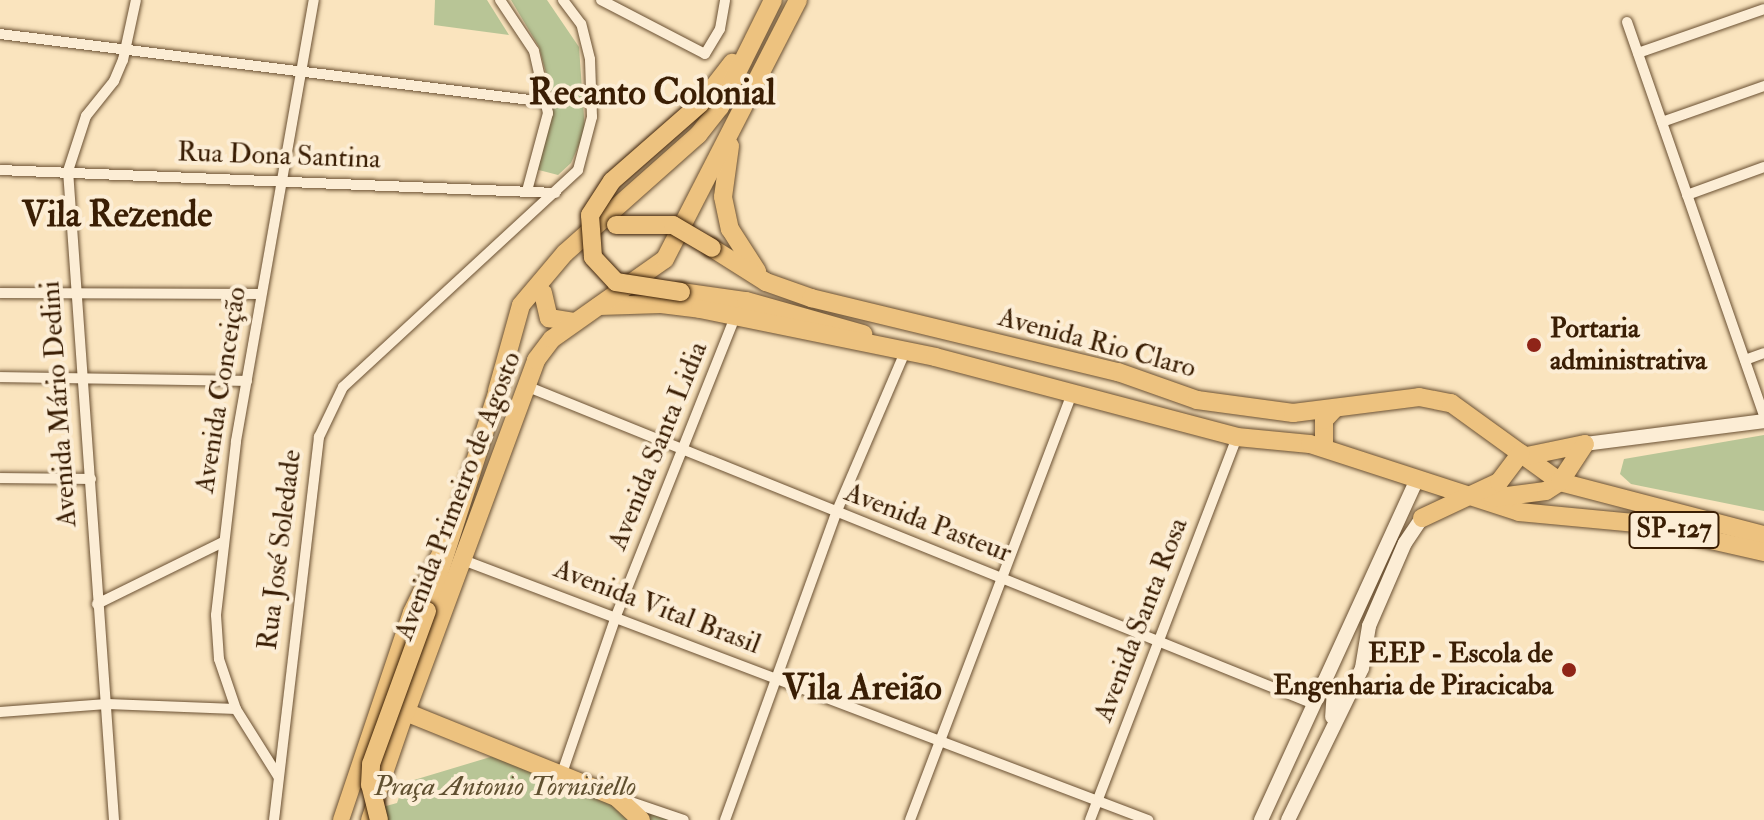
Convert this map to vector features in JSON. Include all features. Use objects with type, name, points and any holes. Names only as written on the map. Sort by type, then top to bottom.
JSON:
[{"type":"highway","points":[[773,0],[701,103],[612,181],[590,215],[593,257],[616,282],[638,289],[681,292],[780,310],[935,357]]},
{"type":"highway","name":"Avenida Primeiro de Agosto","points":[[497,391],[521,305],[565,253],[698,135],[720,107],[773,0]]},
{"type":"highway","name":"Avenida Primeiro de Agosto","points":[[406,712],[526,386],[544,349],[574,322],[665,259],[798,0]]},
{"type":"highway","points":[[736,120],[723,197],[730,229],[766,282]]},
{"type":"highway","name":"Avenida Primeiro de Agosto","points":[[445,543],[521,329],[543,293],[576,257],[616,225]]},
{"type":"highway","name":"Avenida Rio Claro","points":[[616,225],[673,225],[766,282],[1118,372],[1197,400],[1293,413],[1386,399],[1419,397],[1451,403],[1560,482]]},
{"type":"highway","points":[[543,293],[549,318],[574,322]]},
{"type":"highway","name":"Avenida Rio Claro","points":[[599,306],[661,304],[904,354],[935,357],[1237,437],[1324,448],[1375,462],[1465,498],[1519,512]]},
{"type":"highway","points":[[1324,448],[1324,420],[1335,408]]},
{"type":"highway","points":[[1422,518],[1508,475],[1524,455],[1585,444]]},
{"type":"highway","points":[[1465,498],[1530,497],[1560,482],[1585,444]]},
{"type":"highway","points":[[1585,444],[1580,464],[1588,490]]},
{"type":"highway","name":"SP-127","points":[[1560,482],[1764,535]]},
{"type":"highway","points":[[1422,518],[1439,512],[1519,512]]},
{"type":"highway","name":"SP-127","points":[[1519,512],[1636,523],[1764,552]]},
{"type":"highway","points":[[379,820],[370,785],[371,764],[427,611],[445,543]]},
{"type":"highway","points":[[406,712],[616,797],[641,820]]},
{"type":"main road","points":[[1585,444],[1764,421]]},
{"type":"main road","points":[[1261,820],[1417,480]]},
{"type":"main road","points":[[1288,820],[1362,668],[1369,626],[1391,574],[1422,518]]},
{"type":"main road","name":"Avenida Primeiro de Agosto","points":[[341,820],[415,602],[445,543]]},
{"type":"main road","points":[[1321,684],[1334,690],[1330,729]]},
{"type":"main road","name":"Avenida Primeiro de Agosto","points":[[369,820],[406,712]]},
{"type":"street","name":"Avenida Mário Dedini","points":[[114,820],[68,171],[86,116],[114,81],[128,48],[136,0]]},
{"type":"street","name":"Avenida Conceição","points":[[278,776],[236,709],[216,645],[223,542],[260,294],[314,0]]},
{"type":"street","points":[[500,0],[534,51],[548,113],[527,191]]},
{"type":"street","name":"Rua José Soledade","points":[[274,820],[312,465],[330,408],[343,387],[578,170],[592,117],[588,48],[581,24],[563,0]]},
{"type":"street","points":[[601,0],[705,54],[720,29],[725,0]]},
{"type":"street","points":[[1638,53],[1764,9]]},
{"type":"street","points":[[1627,22],[1764,415]]},
{"type":"street","points":[[0,34],[546,102]]},
{"type":"street","points":[[1662,122],[1764,86]]},
{"type":"street","points":[[1687,195],[1764,167]]},
{"type":"street","name":"Rua Dona Santina","points":[[0,170],[556,193]]},
{"type":"street","points":[[0,293],[76,297],[260,294]]},
{"type":"street","name":"Avenida Santa Lidia","points":[[562,773],[616,616],[735,317]]},
{"type":"street","points":[[1745,360],[1764,353]]},
{"type":"street","points":[[725,820],[836,513],[904,354]]},
{"type":"street","points":[[0,377],[247,381]]},
{"type":"street","name":"Avenida Pasteur","points":[[526,386],[680,452],[1159,639],[1314,704]]},
{"type":"street","points":[[910,820],[999,576],[1072,393]]},
{"type":"street","name":"Avenida Santa Rosa","points":[[1090,820],[1237,437]]},
{"type":"street","points":[[0,478],[91,479]]},
{"type":"street","points":[[97,604],[223,542]]},
{"type":"street","name":"Avenida Vital Brasil","points":[[463,560],[1148,820]]},
{"type":"street","points":[[0,712],[107,704],[236,709]]},
{"type":"street","points":[[616,797],[684,820]]},
{"type":"green space","points":[[435,0],[487,0],[509,35],[434,25]]},
{"type":"green space","points":[[511,0],[547,0],[579,47],[585,131],[571,163],[558,175],[535,169],[551,114],[551,92],[539,47]]},
{"type":"green space","points":[[1764,435],[1764,511],[1631,484],[1620,474],[1624,459]]},
{"type":"green space","name":"Praça Antonio Tornisiello","points":[[507,752],[684,820],[380,820],[375,809],[397,803],[404,783]]},
{"type":"place","name":"Portaria administrativa","points":[[1534,345]]},
{"type":"place","name":"EEP - Escola de Engenharia de Piracicaba","points":[[1569,670]]},
{"type":"district","name":"Recanto Colonial","points":[[652,93]]},
{"type":"district","name":"Vila Rezende","points":[[117,215]]},
{"type":"district","name":"Vila Areião","points":[[862,688]]}]
